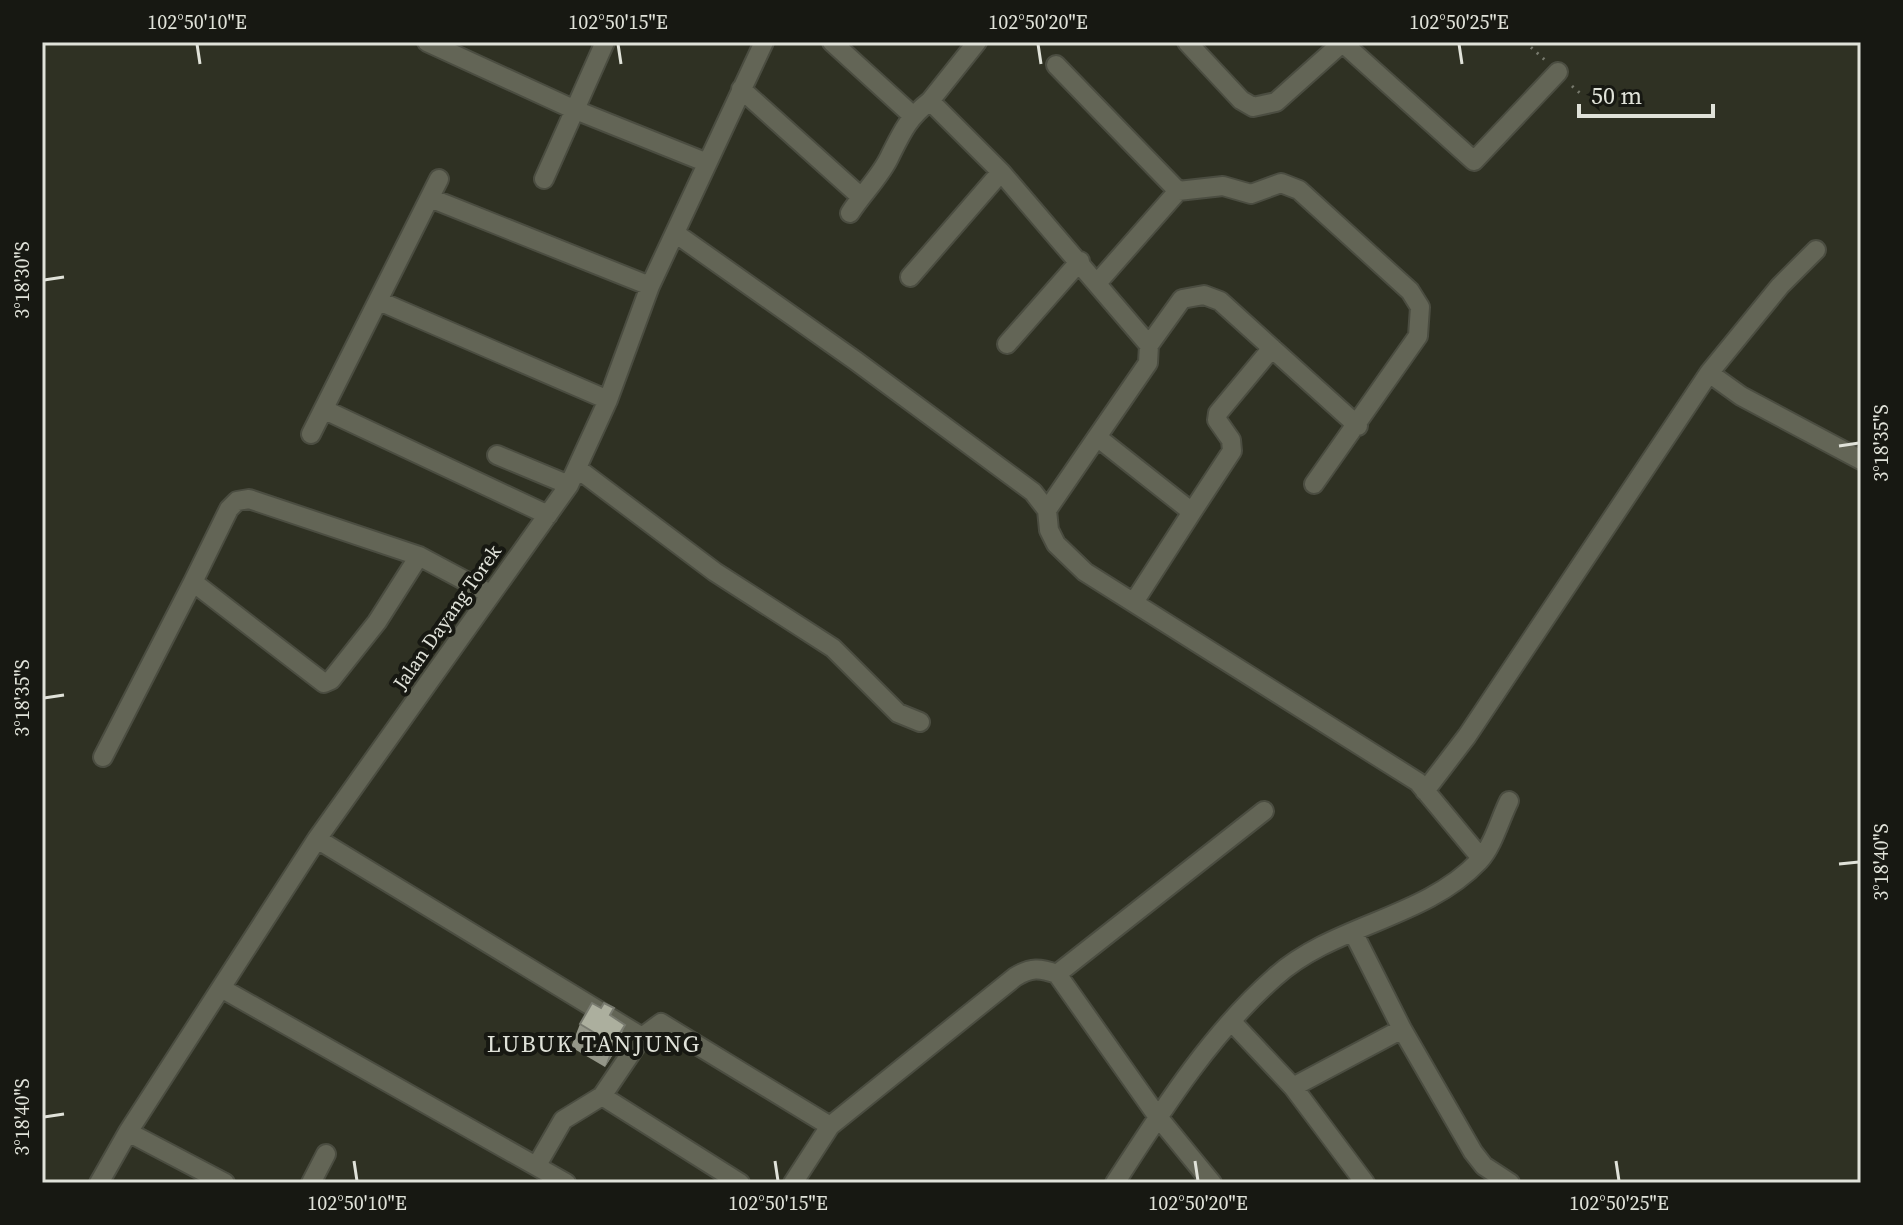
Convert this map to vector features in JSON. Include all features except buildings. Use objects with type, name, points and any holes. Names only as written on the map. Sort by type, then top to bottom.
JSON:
[{"type":"street","points":[[427,42],[573,109],[705,162]]},
{"type":"street","points":[[544,179],[605,42]]},
{"type":"street","name":"Jalan Dayang Torek","points":[[99,1183],[128,1132],[317,839],[573,477],[608,400],[650,286],[705,162],[764,42]]},
{"type":"street","points":[[832,42],[912,115]]},
{"type":"street","points":[[850,213],[890,157],[897,135],[912,115],[930,101],[977,42]]},
{"type":"street","points":[[1187,42],[1241,100],[1253,107],[1276,102],[1343,42],[1474,161],[1558,72]]},
{"type":"street","points":[[1056,65],[1178,191]]},
{"type":"street","points":[[741,89],[861,197]]},
{"type":"street","points":[[930,101],[1001,172],[1149,345]]},
{"type":"street","points":[[910,277],[1001,172]]},
{"type":"street","points":[[311,434],[439,179]]},
{"type":"street","points":[[1098,282],[1178,191],[1223,186],[1251,194],[1281,183],[1290,186],[1410,291],[1420,307],[1418,336],[1358,426],[1314,484]]},
{"type":"street","points":[[430,198],[650,286]]},
{"type":"street","points":[[675,233],[1033,492],[1047,510],[1049,530],[1056,544],[1085,572],[1374,752],[1425,791],[1481,858]]},
{"type":"street","points":[[1425,791],[1467,736],[1709,373],[1780,286],[1816,250]]},
{"type":"street","points":[[1007,344],[1080,261]]},
{"type":"street","points":[[1047,510],[1148,363],[1149,345],[1182,299],[1204,295],[1220,301],[1358,426]]},
{"type":"street","points":[[379,301],[608,400]]},
{"type":"street","points":[[1134,602],[1232,451],[1231,440],[1217,420],[1218,413],[1272,348]]},
{"type":"street","points":[[1709,373],[1741,396],[1861,460]]},
{"type":"street","points":[[325,410],[548,515]]},
{"type":"street","points":[[1097,437],[1192,512]]},
{"type":"street","points":[[497,455],[573,477],[833,648],[898,713],[920,722]]},
{"type":"street","points":[[103,757],[229,509],[237,501],[249,499],[419,556],[490,594]]},
{"type":"street","points":[[193,582],[324,683],[331,680],[377,622],[419,556]]},
{"type":"street","points":[[1115,1183],[1158,1117],[1232,1022],[1275,976],[1353,932],[1445,891],[1481,858],[1509,801]]},
{"type":"street","points":[[1057,974],[1264,811]]},
{"type":"street","points":[[317,839],[642,1037]]},
{"type":"street","points":[[1353,932],[1402,1029],[1473,1152],[1484,1166],[1510,1183]]},
{"type":"street","points":[[793,1183],[830,1126],[1027,969],[1041,968],[1057,974],[1158,1117],[1212,1183]]},
{"type":"street","points":[[221,988],[566,1183]]},
{"type":"street","points":[[1232,1022],[1293,1087],[1365,1183]]},
{"type":"street","points":[[537,1165],[563,1120],[602,1096],[642,1037],[653,1026],[667,1024],[830,1126]]},
{"type":"street","points":[[1293,1087],[1402,1029]]},
{"type":"street","points":[[602,1096],[740,1183]]},
{"type":"street","points":[[128,1132],[225,1183]]},
{"type":"street","points":[[311,1183],[326,1154]]},
{"type":"district","name":"LUBUK TANJUNG","points":[[594,1044]]}]
